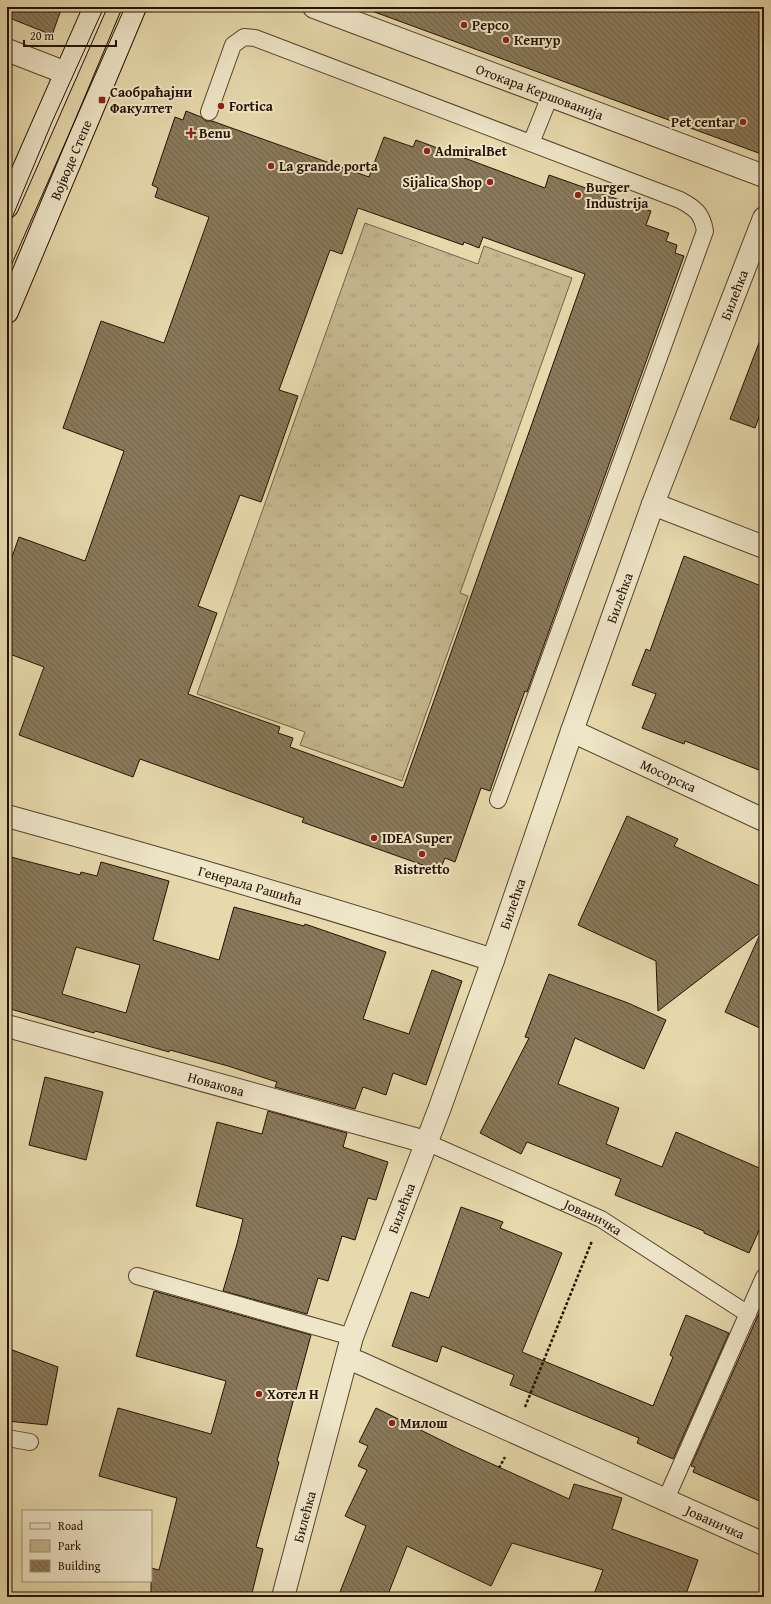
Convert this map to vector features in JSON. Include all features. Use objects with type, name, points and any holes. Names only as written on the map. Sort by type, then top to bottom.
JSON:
[{"type":"street","points":[[7,207],[95,7]]},
{"type":"street","name":"Војводе Степе","points":[[7,312],[135,7]]},
{"type":"street","name":"Отокара Кершованија","points":[[314,7],[764,176]]},
{"type":"street","points":[[7,50],[66,73]]},
{"type":"street","name":"Билећка","points":[[283,1597],[352,1337],[493,960],[572,730],[653,504],[764,218]]},
{"type":"street","points":[[653,504],[764,547]]},
{"type":"street","name":"Мосорска","points":[[572,730],[764,820]]},
{"type":"street","name":"Генерала Рашића","points":[[7,816],[274,893],[493,960]]},
{"type":"street","name":"Новакова","points":[[7,1026],[426,1142]]},
{"type":"street","name":"Јованичка","points":[[347,1358],[360,1362],[764,1544]]},
{"type":"lane","points":[[209,112],[233,45],[244,37],[255,38],[680,200],[696,209],[704,223],[705,231],[498,800]]},
{"type":"lane","points":[[531,143],[550,96]]},
{"type":"lane","name":"Јованичка","points":[[426,1142],[601,1219],[748,1314]]},
{"type":"lane","points":[[137,1276],[352,1337]]},
{"type":"lane","points":[[666,1499],[764,1277]]},
{"type":"lane","points":[[7,1438],[30,1442]]},
{"type":"path","points":[[522,1413],[601,1219]]},
{"type":"green space","points":[[365,223],[478,264],[484,246],[572,278],[460,593],[468,596],[402,781],[300,745],[305,732],[197,694]]},
{"type":"building","points":[[7,7],[62,7],[52,35],[7,17]]},
{"type":"building","points":[[369,7],[764,7],[764,155],[369,10]]},
{"type":"building","points":[[186,111],[201,117],[206,121],[212,121],[369,177],[384,137],[413,147],[416,140],[545,188],[549,175],[651,211],[646,225],[669,233],[666,241],[677,245],[675,253],[684,256],[527,692],[525,691],[514,721],[490,791],[481,788],[455,862],[445,858],[442,865],[436,863],[434,869],[302,822],[304,818],[140,759],[133,777],[19,735],[44,667],[7,653],[7,571],[19,537],[85,561],[124,451],[63,428],[101,321],[164,343],[209,217],[155,197],[158,188],[152,185],[175,117],[183,120]],"holes":[[[358,208],[463,245],[464,242],[479,248],[483,237],[585,274],[403,788],[290,747],[293,738],[278,733],[280,727],[188,694],[217,613],[198,606],[240,495],[261,502],[298,396],[279,390],[330,250],[342,254]]]},
{"type":"building","points":[[762,335],[764,335],[764,404],[755,428],[730,419]]},
{"type":"building","points":[[684,556],[764,587],[764,772],[685,741],[684,744],[642,728],[656,694],[632,685],[646,649],[650,651]]},
{"type":"building","points":[[627,816],[678,839],[674,846],[764,888],[764,1030],[725,1012],[761,932],[658,1011],[656,961],[578,925]]},
{"type":"building","points":[[7,856],[80,875],[81,872],[97,876],[101,862],[169,881],[153,940],[219,960],[234,907],[304,926],[305,924],[386,952],[363,1019],[409,1034],[432,970],[462,981],[426,1085],[393,1073],[386,1095],[363,1087],[355,1109],[275,1087],[277,1082],[228,1066],[170,1050],[169,1052],[95,1031],[94,1033],[7,1008]],"holes":[[[76,947],[140,965],[126,1013],[62,994]]]},
{"type":"building","points":[[549,974],[628,1003],[666,1020],[644,1069],[575,1038],[558,1084],[619,1108],[606,1144],[662,1167],[676,1132],[764,1170],[764,1219],[749,1253],[704,1233],[704,1231],[615,1195],[621,1179],[527,1142],[521,1154],[480,1133],[529,1038],[525,1037]]},
{"type":"building","points":[[45,1077],[103,1092],[86,1160],[29,1145]]},
{"type":"building","points":[[268,1111],[347,1133],[343,1147],[388,1162],[376,1200],[368,1198],[355,1240],[342,1236],[328,1281],[318,1278],[307,1314],[223,1291],[243,1219],[196,1206],[217,1122],[262,1134]]},
{"type":"building","points":[[461,1207],[503,1222],[500,1228],[562,1253],[522,1352],[653,1406],[673,1357],[670,1355],[686,1315],[729,1333],[673,1459],[637,1443],[639,1438],[510,1385],[514,1375],[442,1346],[437,1362],[392,1346],[411,1292],[429,1298]]},
{"type":"building","name":"Хотел Н","points":[[154,1291],[311,1335],[277,1461],[279,1462],[256,1547],[263,1549],[251,1597],[151,1597],[152,1568],[159,1570],[177,1498],[99,1476],[118,1408],[211,1434],[226,1381],[136,1356]]},
{"type":"building","points":[[764,1302],[764,1503],[693,1472],[695,1467],[691,1466]]},
{"type":"building","points":[[7,1348],[58,1367],[47,1425],[7,1421]]},
{"type":"building","points":[[376,1408],[457,1448],[569,1499],[574,1484],[622,1498],[612,1529],[698,1560],[685,1597],[593,1597],[603,1570],[512,1543],[491,1586],[407,1546],[387,1597],[338,1597],[366,1526],[345,1516],[367,1470],[358,1466],[368,1446],[359,1442]]},
{"type":"tram line","points":[[7,230],[52,122],[104,7]]},
{"type":"tram line","points":[[7,275],[125,7]]},
{"type":"place","name":"Pepco","points":[[464,25]]},
{"type":"place","name":"Кенгур","points":[[506,40]]},
{"type":"place","name":"Саобраћајни Факултет","points":[[102,100]]},
{"type":"place","name":"Fortica","points":[[221,106]]},
{"type":"place","name":"Pet centar","points":[[743,122]]},
{"type":"place","name":"Benu","points":[[191,133]]},
{"type":"place","name":"AdmiralBet","points":[[427,151]]},
{"type":"place","name":"La grande porta","points":[[271,166]]},
{"type":"place","name":"Sijalica Shop","points":[[490,182]]},
{"type":"place","name":"Burger Industrija","points":[[578,195]]},
{"type":"place","name":"IDEA Super","points":[[374,838]]},
{"type":"place","name":"Ristretto","points":[[422,854]]},
{"type":"place","name":"Хотел Н","points":[[259,1394]]},
{"type":"place","name":"Милош","points":[[392,1423]]}]
